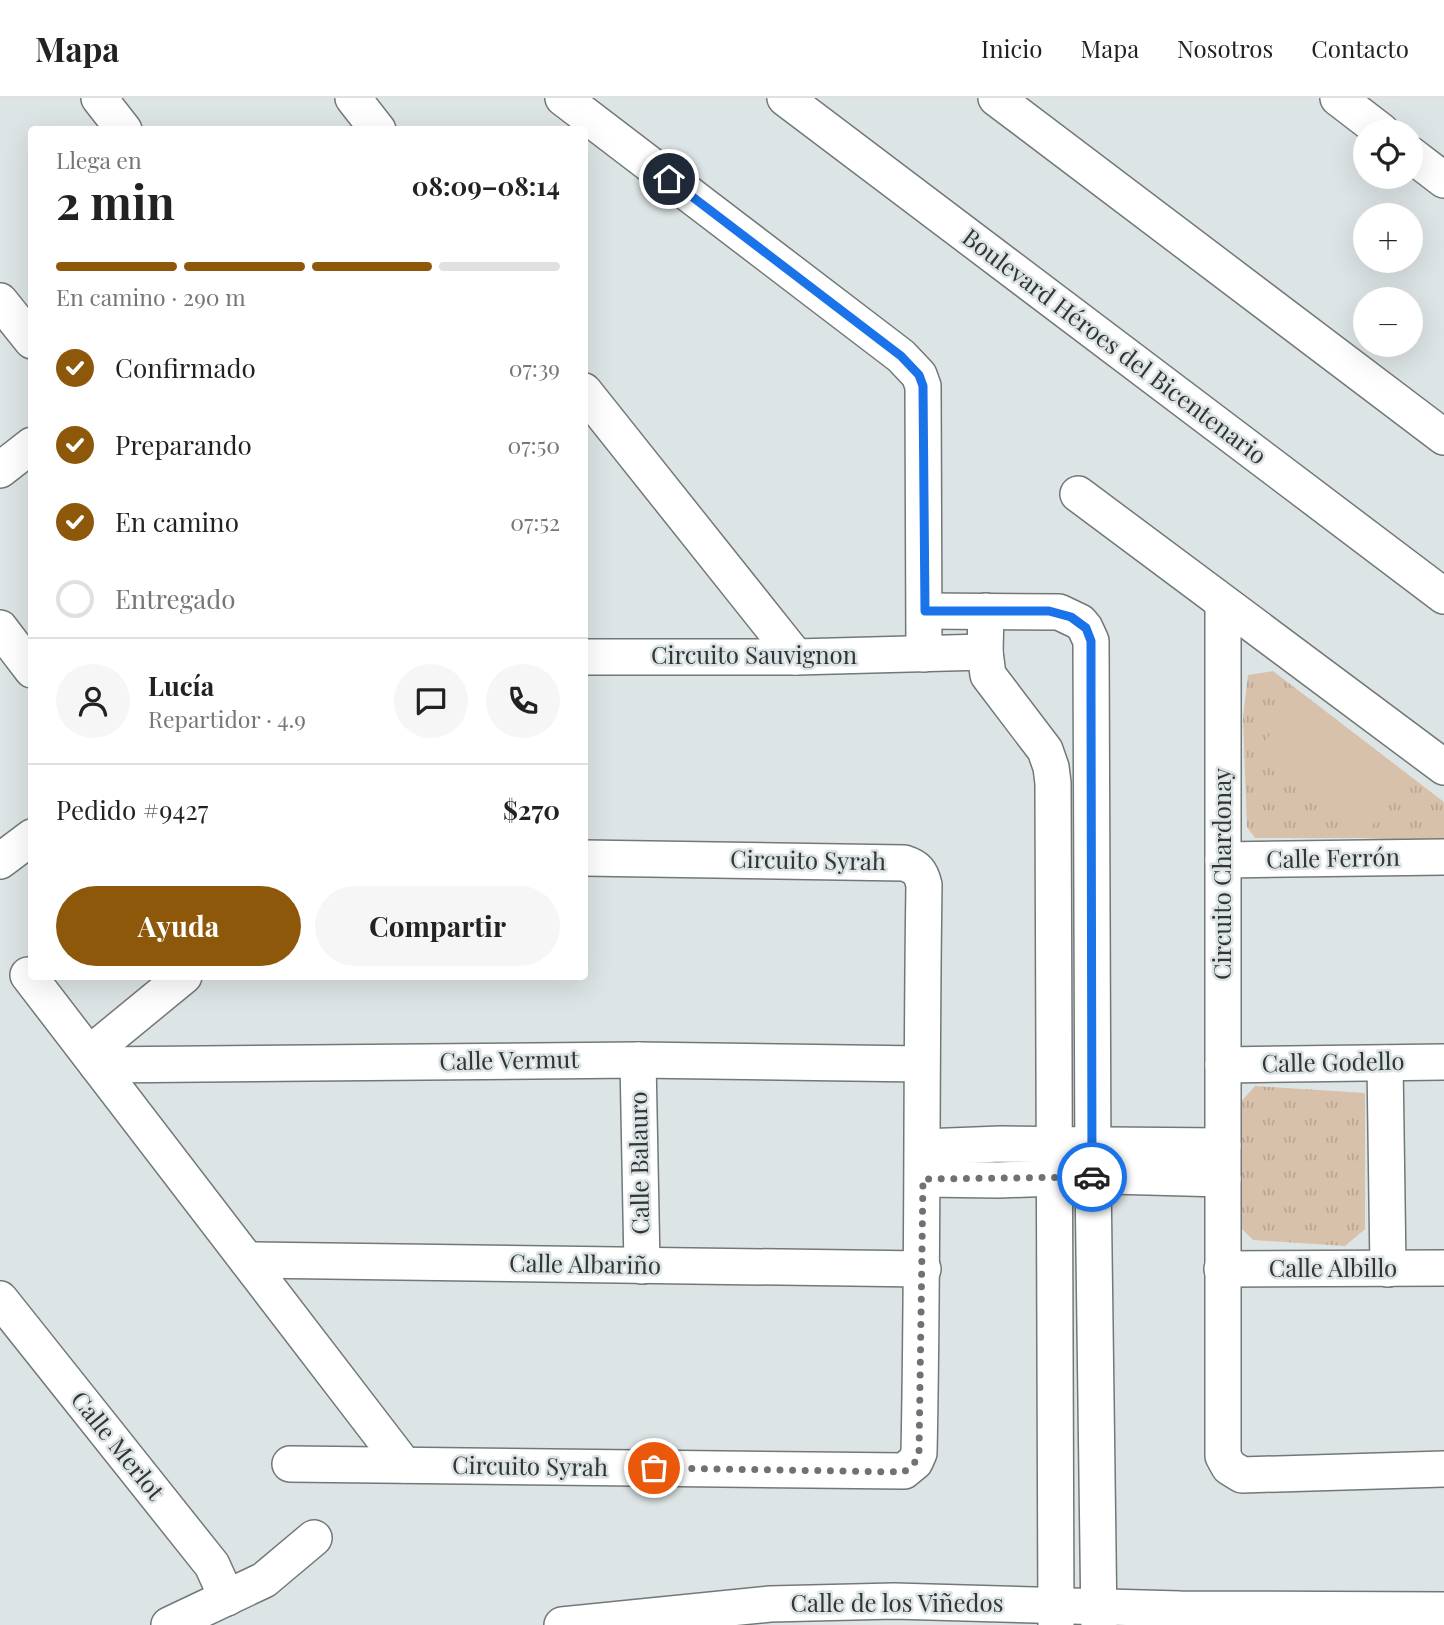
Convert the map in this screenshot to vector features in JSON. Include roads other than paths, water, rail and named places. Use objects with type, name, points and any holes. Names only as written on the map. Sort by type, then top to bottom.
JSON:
[{"type":"street","points":[[99,98],[121,126]]},
{"type":"street","points":[[353,98],[375,126]]},
{"type":"street","points":[[563,98],[901,356],[919,375],[923,386],[924,654]]},
{"type":"street","name":"Boulevard Héroes del Bicentenario","points":[[785,98],[1444,596]]},
{"type":"street","points":[[996,98],[1444,437]]},
{"type":"street","points":[[1338,98],[1365,119]]},
{"type":"street","points":[[1423,164],[1443,178]]},
{"type":"street","points":[[0,301],[28,336]]},
{"type":"street","points":[[588,396],[796,657]]},
{"type":"street","points":[[0,470],[28,448]]},
{"type":"street","points":[[1078,494],[1444,767]]},
{"type":"street","name":"Circuito Chardonay","points":[[1223,603],[1223,1455],[1229,1467],[1242,1475],[1444,1469]]},
{"type":"street","points":[[925,611],[1059,612],[1080,622],[1086,628],[1091,641],[1093,1161],[1099,1616]]},
{"type":"street","points":[[986,611],[985,652],[988,675],[1045,750],[1053,783],[1055,1615]]},
{"type":"street","points":[[0,628],[28,665]]},
{"type":"street","name":"Circuito Sauvignon","points":[[588,657],[796,657],[985,652]]},
{"type":"street","points":[[0,861],[28,840]]},
{"type":"street","name":"Calle Ferrón","points":[[1223,860],[1444,857]]},
{"type":"street","name":"Circuito Syrah","points":[[290,1464],[904,1472],[915,1462],[919,1453],[923,1269],[922,874],[914,866],[904,863],[588,858]]},
{"type":"street","points":[[32,980],[404,1465]]},
{"type":"street","points":[[93,1060],[180,980]]},
{"type":"street","name":"Calle Vermut","points":[[93,1060],[638,1060],[921,1064]]},
{"type":"street","name":"Calle Balauro","points":[[638,1060],[642,1266]]},
{"type":"street","name":"Calle Godello","points":[[1223,1065],[1444,1062]]},
{"type":"street","points":[[1385,1063],[1388,1269]]},
{"type":"street","points":[[923,1163],[1055,1144],[1093,1161],[1223,1162]]},
{"type":"street","points":[[923,1163],[1056,1178],[1093,1161]]},
{"type":"street","name":"Calle Albariño","points":[[247,1260],[923,1269]]},
{"type":"street","name":"Calle Albillo","points":[[1222,1269],[1444,1268]]},
{"type":"street","name":"Calle Merlot","points":[[0,1299],[212,1565],[227,1598]]},
{"type":"street","points":[[169,1625],[264,1580],[314,1538]]},
{"type":"street","name":"Calle de los Viñedos","points":[[562,1625],[770,1604],[894,1601],[1055,1615],[1099,1616],[1444,1610]]}]
